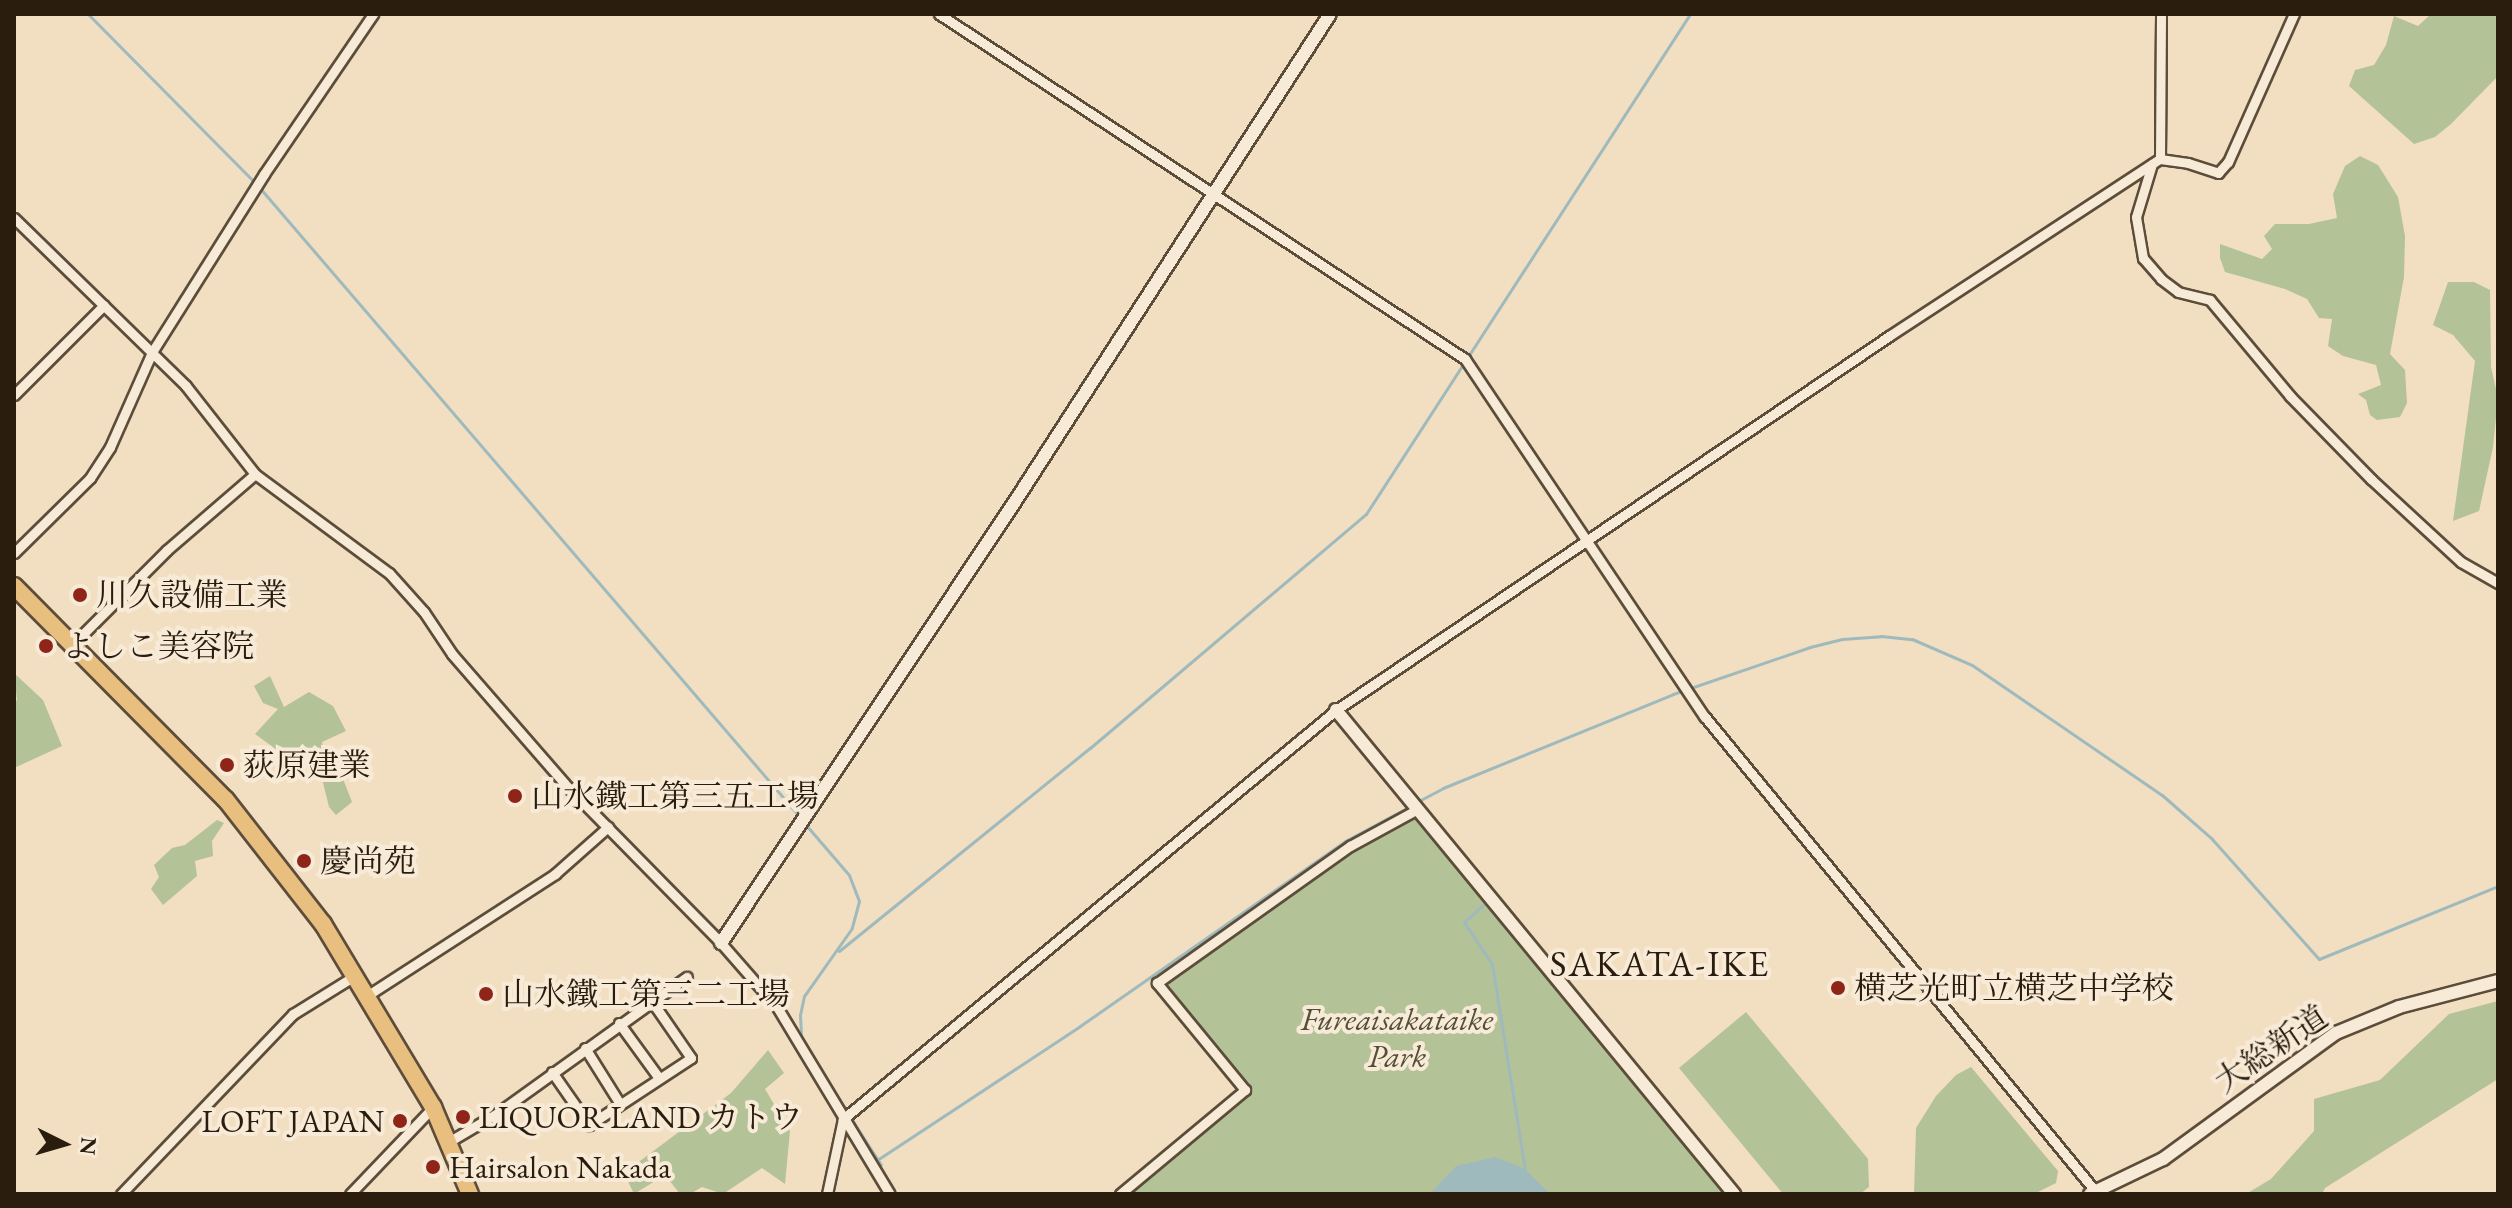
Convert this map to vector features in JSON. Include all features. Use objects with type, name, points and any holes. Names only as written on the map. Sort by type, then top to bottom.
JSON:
[{"type":"highway","points":[[14,586],[226,800],[323,924],[433,1107],[470,1194]]},
{"type":"street","points":[[14,553],[90,478],[110,447],[152,352],[264,174],[373,14]]},
{"type":"street","points":[[939,14],[1465,359],[1705,717],[2093,1193]]},
{"type":"street","points":[[721,943],[1014,503],[1330,14]]},
{"type":"street","points":[[2161,14],[2156,161],[2136,217],[2143,258],[2178,292],[2210,300],[2290,396],[2371,479],[2461,562],[2498,583]]},
{"type":"street","points":[[827,1194],[843,1119],[1336,710],[2156,161],[2188,163],[2218,173],[2228,162],[2294,14]]},
{"type":"street","points":[[14,218],[186,386],[255,474],[389,573],[424,612],[466,671],[564,783],[721,943],[777,1007],[890,1194]]},
{"type":"street","points":[[14,395],[104,305]]},
{"type":"street","points":[[72,645],[167,550],[255,474]]},
{"type":"street","points":[[1336,710],[1734,1194]]},
{"type":"street","points":[[1120,1194],[1245,1090],[1157,983],[1350,846],[1418,809]]},
{"type":"street","points":[[368,995],[555,874],[608,827]]},
{"type":"street","points":[[121,1194],[293,1014],[356,975]]},
{"type":"street","points":[[450,1141],[496,1114],[645,1004],[653,1003],[687,977]]},
{"type":"street","name":"大総新道","points":[[2093,1193],[2163,1159],[2336,1033],[2399,1007],[2498,981]]},
{"type":"street","points":[[552,1072],[589,1125],[691,1058],[653,1003]]},
{"type":"street","points":[[619,1023],[659,1078]]},
{"type":"street","points":[[585,1048],[620,1104]]},
{"type":"street","points":[[350,1194],[433,1107]]},
{"type":"green space","points":[[2431,14],[2496,14],[2498,76],[2435,137],[2414,144],[2349,86],[2355,70],[2374,65],[2386,45],[2394,16],[2418,26]]},
{"type":"green space","points":[[2360,156],[2378,165],[2398,197],[2405,236],[2404,277],[2390,354],[2405,370],[2407,403],[2400,417],[2377,420],[2370,415],[2366,400],[2358,394],[2381,385],[2376,365],[2343,356],[2328,346],[2332,319],[2319,318],[2307,299],[2285,289],[2225,272],[2220,258],[2220,244],[2262,259],[2272,249],[2264,236],[2275,224],[2309,224],[2337,218],[2333,194],[2345,166]]},
{"type":"green space","points":[[2448,282],[2474,282],[2490,290],[2491,367],[2498,398],[2493,447],[2479,511],[2453,521],[2475,361],[2453,335],[2433,325]]},
{"type":"green space","points":[[14,673],[43,700],[62,746],[14,768],[14,704],[17,700]]},
{"type":"green space","points":[[270,676],[284,707],[309,692],[333,706],[346,731],[322,742],[332,781],[343,779],[352,802],[336,815],[329,807],[318,762],[297,756],[288,758],[255,734],[278,709],[263,703],[254,686]]},
{"type":"green space","name":"Fureaisakataike Park","points":[[1415,815],[1726,1194],[1126,1194],[1251,1091],[1163,984],[1353,848]]},
{"type":"green space","points":[[217,820],[224,823],[212,841],[213,856],[195,861],[197,876],[163,905],[151,889],[159,877],[154,865],[172,848],[185,845]]},
{"type":"green space","points":[[2498,1001],[2498,1079],[2325,1188],[2322,1194],[2246,1194],[2271,1179],[2314,1131],[2314,1099],[2380,1080],[2449,1014]]},
{"type":"green space","points":[[1746,1012],[1868,1159],[1869,1187],[1860,1194],[1783,1194],[1679,1068]]},
{"type":"green space","points":[[768,1050],[784,1073],[765,1089],[790,1131],[785,1184],[762,1168],[723,1194],[702,1187],[690,1194],[680,1194],[665,1175],[634,1194],[624,1173],[731,1093]]},
{"type":"green space","points":[[1971,1067],[2058,1171],[2056,1183],[2034,1194],[1914,1194],[1916,1128],[1936,1096],[1956,1075]]},
{"type":"water","points":[[1495,1157],[1525,1169],[1550,1194],[1430,1194],[1456,1166]]},
{"type":"waterway","points":[[88,14],[254,182]]},
{"type":"waterway","points":[[839,951],[1090,748],[1366,514],[1690,14]]},
{"type":"waterway","points":[[259,187],[799,816]]},
{"type":"waterway","points":[[1415,803],[1443,788],[1673,694],[1810,647],[1842,639],[1881,636],[1912,639],[1972,665],[2162,795],[2212,839],[2319,959],[2498,886]]},
{"type":"waterway","points":[[877,1160],[1080,1026],[1345,841],[1409,807]]},
{"type":"waterway","points":[[806,825],[849,875],[859,901],[852,928],[804,996],[800,1015],[801,1036],[846,1111]]},
{"type":"waterway","points":[[1483,905],[1464,922],[1492,964],[1525,1169]]},
{"type":"waterway","points":[[850,1117],[881,1165]]},
{"type":"place","name":"川久設備工業","points":[[80,595]]},
{"type":"place","name":"よしこ美容院","points":[[46,646]]},
{"type":"place","name":"荻原建業","points":[[227,765]]},
{"type":"place","name":"山水鐵工第三五工場","points":[[515,796]]},
{"type":"place","name":"慶尚苑","points":[[304,861]]},
{"type":"place","name":"横芝光町立横芝中学校","points":[[1838,988]]},
{"type":"place","name":"山水鐵工第三二工場","points":[[486,994]]},
{"type":"place","name":"LIQUOR LAND カトウ","points":[[463,1117]]},
{"type":"place","name":"LOFT JAPAN","points":[[400,1121]]},
{"type":"place","name":"Hairsalon Nakada","points":[[433,1167]]},
{"type":"district","name":"SAKATA-IKE","points":[[1660,964]]}]
